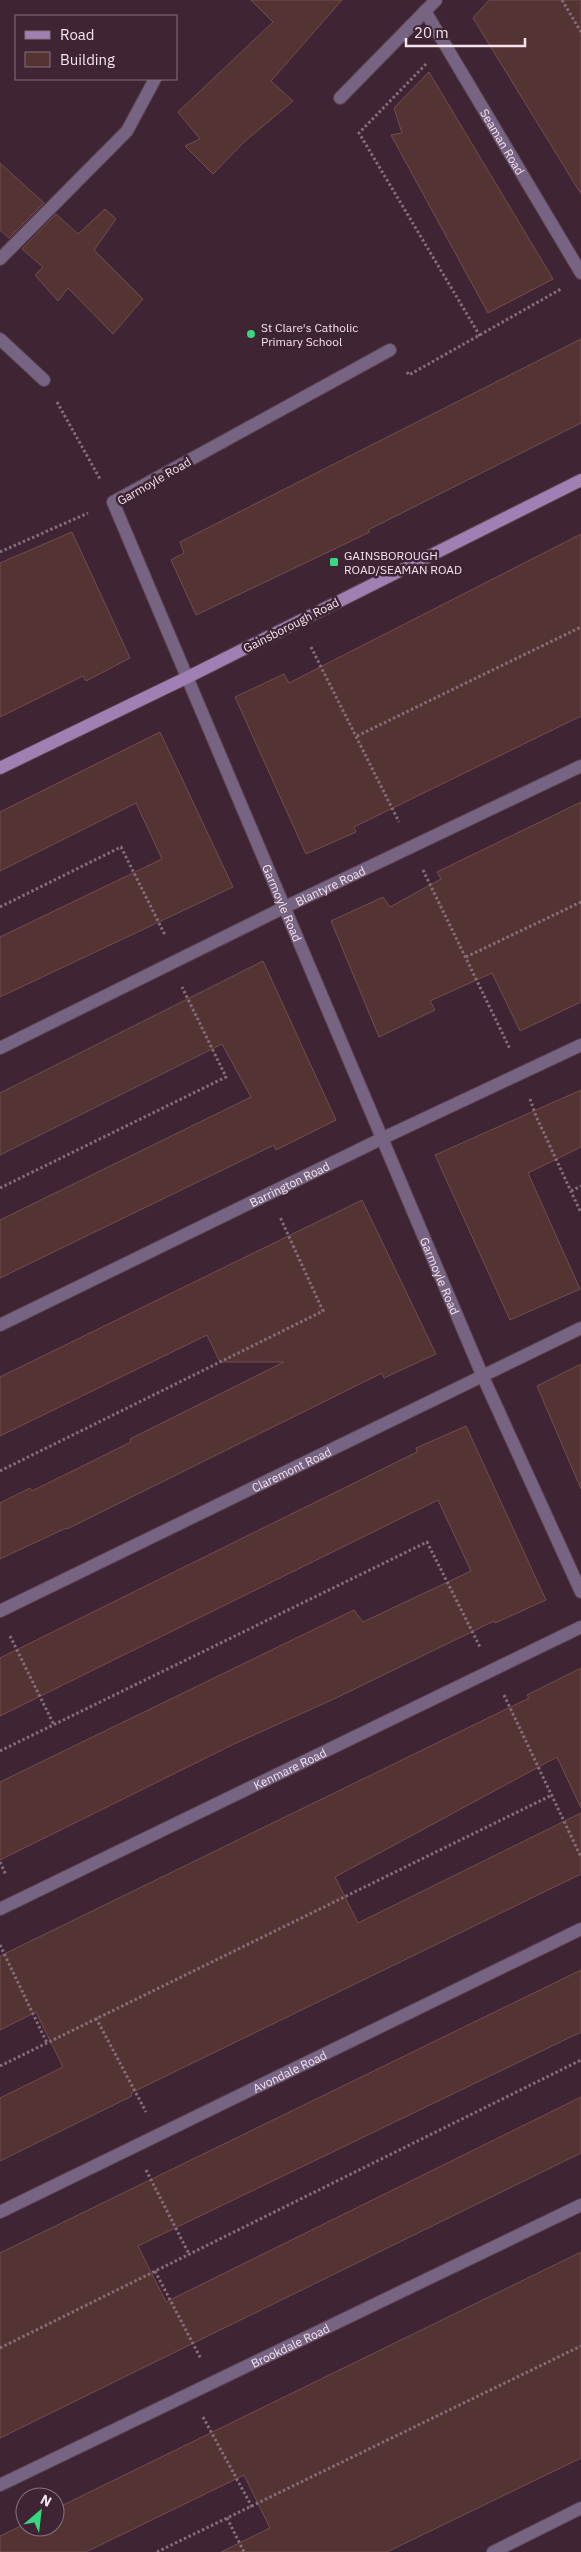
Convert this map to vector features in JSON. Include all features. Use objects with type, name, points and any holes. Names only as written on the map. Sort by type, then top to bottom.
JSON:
[{"type":"main road","name":"Gainsborough Road","points":[[0,768],[188,677],[581,480]]},
{"type":"street","points":[[340,98],[436,0]]},
{"type":"street","name":"Seaman Road","points":[[425,11],[581,272]]},
{"type":"street","points":[[0,259],[127,131],[154,80]]},
{"type":"street","points":[[0,339],[44,380]]},
{"type":"street","name":"Garmoyle Road","points":[[390,350],[113,502],[188,677],[283,908],[483,1377],[581,1592]]},
{"type":"street","name":"Blantyre Road","points":[[0,1048],[283,908],[581,766]]},
{"type":"street","name":"Barrington Road","points":[[0,1325],[270,1195],[381,1139],[581,1045]]},
{"type":"street","name":"Claremont Road","points":[[0,1611],[581,1328]]},
{"type":"street","name":"Kenmare Road","points":[[0,1909],[581,1627]]},
{"type":"street","name":"Avondale Road","points":[[0,2212],[581,1929]]},
{"type":"street","name":"Brookdale Road","points":[[0,2485],[212,2381],[581,2205]]},
{"type":"street","points":[[493,2552],[581,2508]]},
{"type":"path","points":[[562,0],[581,32]]},
{"type":"path","points":[[445,44],[359,133],[480,336]]},
{"type":"path","points":[[390,350],[409,376],[564,287]]},
{"type":"path","points":[[0,552],[113,502],[44,380]]},
{"type":"path","points":[[298,622],[357,736],[466,957],[522,1074],[536,1116],[581,1213]]},
{"type":"path","points":[[357,736],[581,626]]},
{"type":"path","points":[[0,908],[121,847],[226,1077],[0,1188]]},
{"type":"path","points":[[466,957],[581,902]]},
{"type":"path","points":[[571,1191],[581,1186]]},
{"type":"path","points":[[0,1471],[323,1312],[270,1195]]},
{"type":"path","points":[[0,1751],[427,1542],[492,1670],[550,1796],[581,1857]]},
{"type":"path","points":[[8,1632],[54,1725]]},
{"type":"path","points":[[0,2066],[550,1796]]},
{"type":"path","points":[[0,1945],[46,2043]]},
{"type":"path","points":[[96,2018],[158,2135]]},
{"type":"path","points":[[0,2348],[581,2060]]},
{"type":"path","points":[[134,2147],[189,2254]]},
{"type":"path","points":[[155,2271],[212,2381]]},
{"type":"path","points":[[157,2552],[581,2346]]},
{"type":"path","points":[[190,2392],[252,2507]]},
{"type":"path","points":[[227,2518],[244,2552]]},
{"type":"building","points":[[251,0],[342,0],[271,81],[293,101],[244,142],[213,174],[185,146],[200,139],[178,112],[273,22]]},
{"type":"building","points":[[489,0],[581,0],[581,194],[473,18]]},
{"type":"building","points":[[429,72],[553,279],[488,313],[391,135],[402,133],[394,108]]},
{"type":"building","points":[[0,163],[44,203],[9,238],[0,230]]},
{"type":"building","points":[[105,209],[116,219],[94,250],[143,299],[113,334],[68,288],[58,301],[35,275],[43,267],[22,249],[56,214],[78,234]]},
{"type":"building","points":[[581,339],[581,423],[368,530],[370,532],[196,615],[171,560],[184,553],[180,542]]},
{"type":"building","points":[[72,532],[130,658],[86,681],[83,676],[0,717],[0,563]]},
{"type":"building","points":[[581,534],[581,716],[354,827],[356,832],[306,854],[235,697],[284,674],[289,683]]},
{"type":"building","points":[[160,732],[233,887],[0,997],[0,937],[162,859],[136,803],[0,871],[0,812]]},
{"type":"building","points":[[581,802],[581,1002],[520,1031],[492,973],[430,1001],[435,1010],[379,1037],[331,921],[383,897],[390,907],[441,879],[437,872]]},
{"type":"building","points":[[263,961],[336,1120],[276,1150],[274,1145],[0,1278],[0,1220],[251,1097],[222,1044],[0,1155],[0,1093]]},
{"type":"building","points":[[581,1090],[581,1147],[528,1173],[580,1289],[510,1320],[435,1155]]},
{"type":"building","points":[[362,1200],[436,1354],[384,1378],[382,1373],[67,1529],[0,1559],[0,1503],[30,1488],[32,1491],[131,1442],[130,1439],[284,1362],[220,1362],[207,1335],[0,1436],[0,1377]]},
{"type":"building","points":[[581,1364],[581,1489],[537,1386]]},
{"type":"building","points":[[466,1426],[546,1600],[495,1623],[494,1621],[336,1698],[234,1744],[0,1860],[0,1782],[354,1610],[363,1622],[471,1571],[438,1500],[0,1716],[0,1658],[417,1452],[416,1448]]},
{"type":"building","points":[[581,1668],[581,1808],[557,1757],[335,1877],[358,1923],[581,1813],[581,1874],[131,2093],[132,2096],[0,2161],[0,2098],[63,2067],[36,2012],[0,2030],[0,1956],[529,1698],[527,1695]]},
{"type":"building","points":[[581,1970],[581,2032],[138,2246],[166,2302],[581,2097],[581,2153],[0,2438],[0,2253]]},
{"type":"building","points":[[581,2252],[581,2458],[387,2552],[221,2552],[270,2528],[244,2475],[86,2552],[0,2552],[0,2536],[15,2529],[15,2537],[65,2537],[65,2504]]},
{"type":"place","name":"St Clare's Catholic Primary School","points":[[251,334]]},
{"type":"place","name":"GAINSBOROUGH ROAD/SEAMAN ROAD","points":[[334,562]]}]
